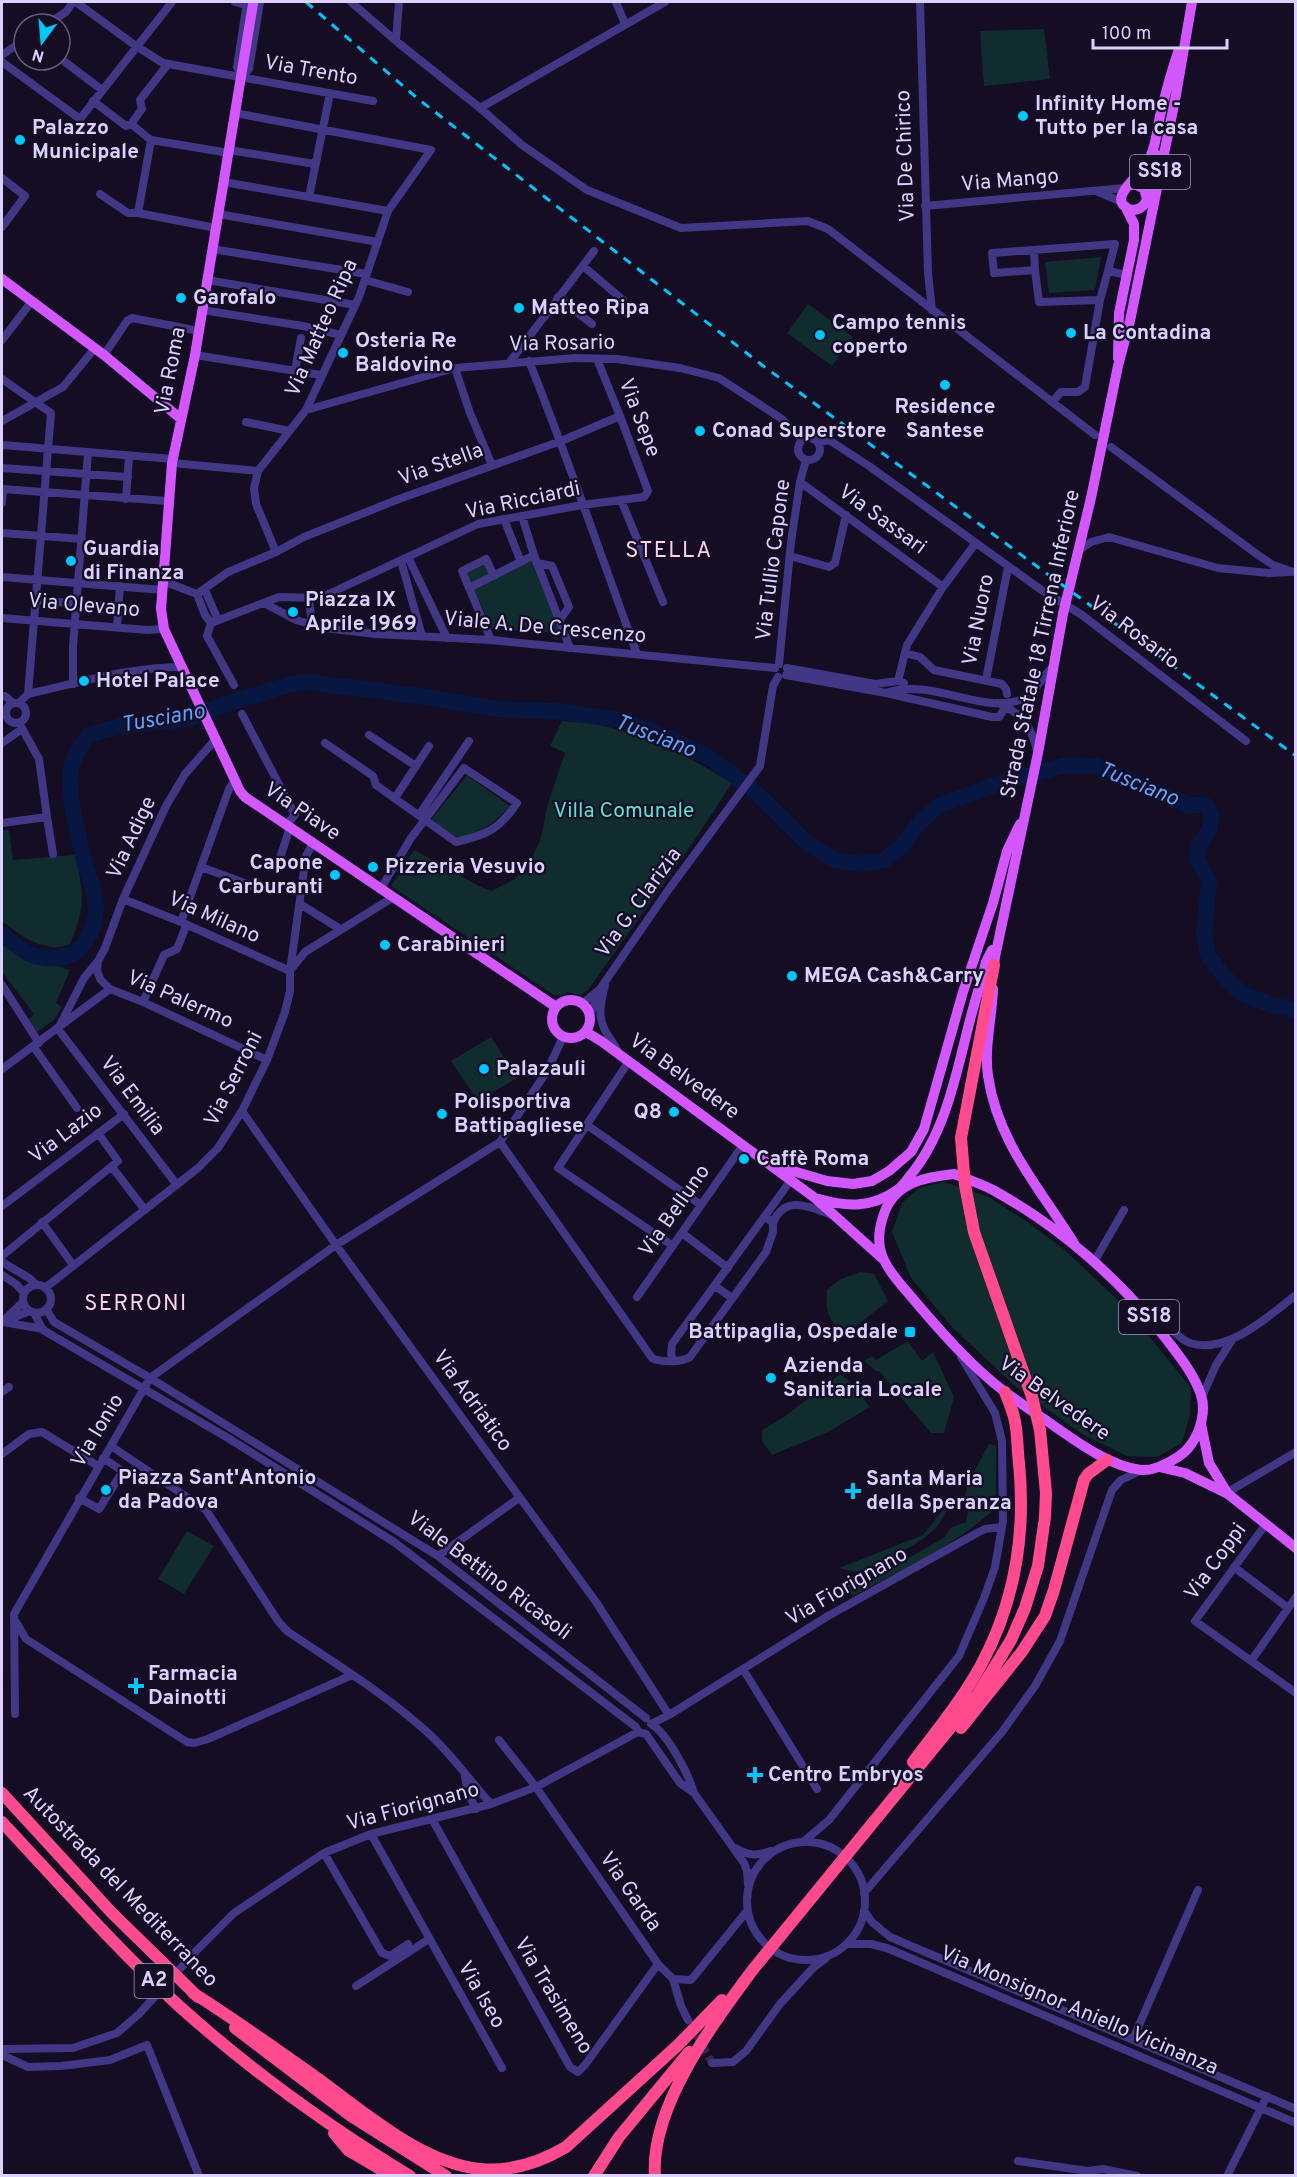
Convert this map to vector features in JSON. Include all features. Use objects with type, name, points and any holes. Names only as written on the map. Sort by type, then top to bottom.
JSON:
[{"type":"highway","points":[[655,2175],[658,2133],[687,2066],[751,1972],[978,1694],[1011,1640],[1025,1608],[1038,1566],[1044,1528],[1046,1493],[1040,1430],[1032,1397],[974,1232],[965,1185],[962,1138],[994,965]]},
{"type":"highway","points":[[912,1776],[913,1763],[982,1664],[1006,1609],[1011,1590],[1021,1534],[1021,1503],[1014,1418],[1005,1392]]},
{"type":"highway","points":[[912,1776],[922,1774],[996,1686],[1036,1632],[1052,1597],[1084,1480],[1088,1474],[1107,1460]]},
{"type":"highway","name":"Autostrada del Mediterraneo","points":[[2,1793],[112,1913],[193,1993],[253,2043],[351,2115],[446,2175]]},
{"type":"highway","name":"Autostrada del Mediterraneo","points":[[2,1822],[135,1964],[178,2005],[262,2075],[353,2141],[410,2175]]},
{"type":"highway","points":[[193,1993],[239,2022],[396,2135],[441,2159],[462,2166],[498,2170],[524,2166],[566,2147],[677,2046],[751,1972]]},
{"type":"highway","points":[[594,2175],[626,2128],[717,2019]]},
{"type":"highway","points":[[324,2120],[348,2150],[392,2175]]},
{"type":"main road","name":"Strada Statale 18 Tirrena Inferiore","points":[[1075,1245],[1011,1148],[998,1119],[988,1075],[987,1041],[993,1007],[994,965],[1037,758],[1063,614],[1118,366],[1131,321],[1192,2]]},
{"type":"main road","name":"Via Roma","points":[[200,704],[164,630],[161,609],[166,585],[168,501],[173,461],[195,355],[242,77],[252,3]]},
{"type":"main road","name":"Strada Statale 18 Tirrena Inferiore","points":[[1126,187],[1141,173],[1151,154],[1187,24]]},
{"type":"main road","name":"SS18","points":[[1146,192],[1176,95]]},
{"type":"main road","points":[[1138,185],[1146,192],[1147,199],[1144,205],[1135,210],[1124,204],[1121,196],[1126,187],[1138,185]]},
{"type":"main road","name":"Strada Statale 18 Tirrena Inferiore","points":[[1118,366],[1118,327],[1134,231],[1134,224],[1124,204]]},
{"type":"main road","name":"SS18","points":[[1131,321],[1140,220],[1144,205]]},
{"type":"main road","points":[[3,282],[99,352],[181,419]]},
{"type":"main road","name":"Via Piave","points":[[200,704],[213,735],[245,797],[392,898]]},
{"type":"main road","points":[[769,1164],[827,1181],[853,1184],[872,1181],[889,1171],[911,1152],[924,1130],[963,992],[993,903],[1007,850],[1026,810]]},
{"type":"main road","points":[[392,898],[556,1007]]},
{"type":"main road","name":"Strada Statale 18 Tirrena Inferiore","points":[[898,1190],[924,1160],[937,1133],[957,1074],[986,962],[1001,929]]},
{"type":"main road","points":[[568,1000],[583,1003],[591,1021],[586,1032],[575,1038],[558,1034],[552,1024],[556,1007],[568,1000]]},
{"type":"main road","name":"Via Belvedere","points":[[586,1032],[815,1198],[884,1259],[903,1287],[955,1347],[1005,1392],[1083,1446],[1107,1460],[1142,1470],[1160,1467],[1178,1458],[1191,1445],[1201,1424],[1202,1396],[1186,1365],[1137,1303],[1094,1262],[1075,1245],[1011,1201],[991,1189],[954,1174],[931,1176],[879,1200],[859,1205],[841,1205],[815,1198]]},
{"type":"main road","name":"Via Belvedere","points":[[884,1259],[878,1240],[880,1224],[898,1190]]},
{"type":"main road","name":"SS18","points":[[1201,1424],[1209,1463],[1228,1494]]},
{"type":"main road","name":"SS18","points":[[1160,1467],[1185,1473],[1228,1494],[1296,1548]]},
{"type":"street","name":"Via Trento","points":[[75,2],[136,46],[168,64],[373,101]]},
{"type":"street","points":[[2,62],[80,119],[172,2]]},
{"type":"street","points":[[235,2],[252,3]]},
{"type":"street","points":[[351,2],[522,145],[587,190],[681,228],[808,221],[818,224],[1095,435]]},
{"type":"street","points":[[396,41],[399,2]]},
{"type":"street","points":[[616,2],[625,24]]},
{"type":"street","points":[[480,108],[665,2]]},
{"type":"street","name":"Via De Chirico","points":[[920,2],[925,207],[932,310]]},
{"type":"street","points":[[93,101],[126,126],[131,124],[142,109],[140,100],[168,64]]},
{"type":"street","points":[[72,67],[102,90]]},
{"type":"street","points":[[309,197],[330,93]]},
{"type":"street","points":[[235,113],[322,129]]},
{"type":"street","points":[[131,124],[151,140],[315,164]]},
{"type":"street","name":"Via Matteo Ripa","points":[[258,471],[306,410],[355,305],[388,211],[431,150],[322,129]]},
{"type":"street","points":[[138,213],[151,140]]},
{"type":"street","points":[[2,178],[25,196],[2,227]]},
{"type":"street","points":[[224,182],[388,211]]},
{"type":"street","name":"Via Mango","points":[[925,207],[1098,192],[1126,187]]},
{"type":"street","name":"Via Mango","points":[[1098,192],[1124,204]]},
{"type":"street","points":[[100,194],[128,213],[216,228]]},
{"type":"street","points":[[218,214],[378,242]]},
{"type":"street","points":[[1035,270],[994,273],[992,253],[1115,244],[1100,300],[1085,387],[1078,392],[1061,392],[1052,402]]},
{"type":"street","points":[[212,249],[366,277],[408,292]]},
{"type":"street","points":[[1034,250],[1039,302],[1100,300]]},
{"type":"street","points":[[509,363],[594,251]]},
{"type":"street","points":[[583,266],[622,300]]},
{"type":"street","points":[[1108,271],[1126,275]]},
{"type":"street","points":[[207,280],[355,305]]},
{"type":"street","points":[[558,297],[592,324]]},
{"type":"street","points":[[2,340],[32,301]]},
{"type":"street","points":[[202,310],[304,326],[341,335]]},
{"type":"street","points":[[2,421],[63,387],[132,318],[199,331]]},
{"type":"street","points":[[295,371],[300,338]]},
{"type":"street","points":[[195,355],[321,375]]},
{"type":"street","name":"Via Sepe","points":[[597,359],[648,491]]},
{"type":"street","name":"Via Rosario","points":[[306,410],[455,368],[529,361],[617,359],[680,368],[719,378],[782,419],[803,440]]},
{"type":"street","points":[[529,361],[561,441],[582,505],[638,654]]},
{"type":"street","points":[[455,368],[470,413],[492,465]]},
{"type":"street","points":[[2,379],[51,413],[27,694]]},
{"type":"street","name":"Via Stella","points":[[201,592],[228,572],[276,552],[304,537],[561,441],[620,416]]},
{"type":"street","points":[[246,422],[289,431]]},
{"type":"street","points":[[811,438],[818,442],[819,455],[813,460],[806,460],[799,454],[798,450],[803,440],[811,438]]},
{"type":"street","name":"Via Rosario","points":[[818,442],[829,440],[1008,567],[1082,615],[1246,741]]},
{"type":"street","points":[[2,445],[129,456],[153,455],[173,461],[258,471],[254,488],[256,504],[276,552]]},
{"type":"street","points":[[1111,447],[1257,555],[1273,565],[1294,572]]},
{"type":"street","points":[[75,624],[88,453]]},
{"type":"street","points":[[126,499],[129,456]]},
{"type":"street","name":"Via Tullio Capone","points":[[781,670],[790,556],[800,482],[806,460]]},
{"type":"street","points":[[2,468],[128,477]]},
{"type":"street","name":"Via Sassari","points":[[800,482],[943,587]]},
{"type":"street","points":[[2,503],[2,489],[85,497],[168,501]]},
{"type":"street","name":"Via Ricciardi","points":[[309,599],[320,598],[478,524],[582,505],[644,497],[648,491]]},
{"type":"street","points":[[621,500],[663,602]]},
{"type":"street","points":[[790,556],[829,567],[835,563],[846,515]]},
{"type":"street","points":[[522,516],[570,648]]},
{"type":"street","points":[[504,519],[521,562]]},
{"type":"street","points":[[2,533],[82,539]]},
{"type":"street","points":[[1078,551],[1091,542],[1109,537],[1218,568],[1269,573],[1294,572]]},
{"type":"street","points":[[898,681],[907,645],[943,587],[975,544]]},
{"type":"street","points":[[405,559],[422,636]]},
{"type":"street","points":[[405,559],[447,638]]},
{"type":"street","points":[[469,588],[521,562],[536,559],[552,566],[569,607],[559,621]]},
{"type":"street","points":[[491,640],[462,571],[486,560],[494,576]]},
{"type":"street","name":"Via Nuoro","points":[[986,680],[1008,567]]},
{"type":"street","points":[[2,577],[120,586],[166,585],[201,592],[205,615],[215,622]]},
{"type":"street","points":[[73,684],[72,658],[78,583]]},
{"type":"street","points":[[117,627],[120,586]]},
{"type":"street","points":[[234,685],[207,636],[215,622],[279,597],[309,599],[312,625]]},
{"type":"street","points":[[35,600],[118,607]]},
{"type":"street","name":"Viale A. De Crescenzo","points":[[264,603],[296,620],[312,625],[376,634],[491,640],[638,654],[781,670],[875,684],[898,681],[1001,707],[1022,700],[1034,691],[1053,667]]},
{"type":"street","name":"Via Olevano","points":[[2,618],[164,630]]},
{"type":"street","points":[[905,653],[920,657],[933,670],[1002,684],[1007,694]]},
{"type":"street","points":[[53,854],[39,759],[20,726],[12,723],[5,716],[7,706],[16,703],[27,694],[164,667],[182,667]]},
{"type":"street","name":"Viale A. De Crescenzo","points":[[781,670],[992,717],[999,717],[1001,707]]},
{"type":"street","name":"Via G. Clarizia","points":[[583,1003],[606,981],[669,889],[760,766],[773,686],[781,670]]},
{"type":"street","name":"Viale A. De Crescenzo","points":[[886,693],[901,687],[933,691]]},
{"type":"street","points":[[2,696],[24,707],[26,714],[20,726],[2,744]]},
{"type":"street","points":[[1001,707],[1015,711],[1025,720],[1034,734],[1037,758]]},
{"type":"street","points":[[242,714],[295,815],[288,826],[281,855]]},
{"type":"street","name":"Via Adige","points":[[58,1029],[84,978],[98,961],[123,899],[171,798],[213,735]]},
{"type":"street","points":[[369,735],[416,766]]},
{"type":"street","points":[[380,890],[469,741]]},
{"type":"street","points":[[325,743],[373,776],[376,785],[456,842],[491,831],[506,820],[517,803],[464,768],[422,817]]},
{"type":"street","points":[[395,798],[429,746]]},
{"type":"street","points":[[143,1002],[164,955],[177,949],[186,925],[201,867],[229,789],[235,780]]},
{"type":"street","points":[[2,823],[47,817]]},
{"type":"street","name":"Via Serroni","points":[[41,1287],[74,1265],[177,1185],[218,1148],[242,1111],[267,1060],[285,1012],[290,991],[290,971],[306,856],[313,843]]},
{"type":"street","points":[[201,867],[261,889]]},
{"type":"street","points":[[290,971],[304,952],[392,898]]},
{"type":"street","name":"Via Milano","points":[[123,899],[290,971]]},
{"type":"street","points":[[300,903],[340,929]]},
{"type":"street","points":[[98,961],[97,970],[100,980],[110,989]]},
{"type":"street","points":[[606,981],[600,1018],[602,1026],[614,1042],[619,1054]]},
{"type":"street","points":[[2,985],[36,1045],[77,1108]]},
{"type":"street","name":"Via Adige","points":[[2,1069],[110,989]]},
{"type":"street","name":"Via Palermo","points":[[110,989],[267,1060]]},
{"type":"street","name":"Via G. Clarizia","points":[[590,1015],[600,989]]},
{"type":"street","name":"Via Emilia","points":[[58,1029],[177,1185]]},
{"type":"street","points":[[563,1037],[547,1071],[500,1142],[652,1358],[662,1362],[680,1361],[690,1356],[766,1252],[773,1232],[773,1223],[786,1207],[795,1204],[807,1206],[836,1216]]},
{"type":"street","points":[[629,1061],[558,1168],[673,1246]]},
{"type":"street","name":"Via Adriatico","points":[[242,1111],[336,1245],[596,1602],[669,1715]]},
{"type":"street","name":"Via Lazio","points":[[2,1206],[124,1114]]},
{"type":"street","points":[[587,1125],[701,1205]]},
{"type":"street","points":[[2,1256],[118,1161],[98,1133]]},
{"type":"street","name":"Via Ionio","points":[[15,1714],[14,1614],[150,1378],[336,1245],[500,1142]]},
{"type":"street","name":"Via Belluno","points":[[637,1297],[743,1145]]},
{"type":"street","points":[[112,1167],[145,1210]]},
{"type":"street","points":[[673,1360],[672,1344],[791,1180]]},
{"type":"street","points":[[1094,1262],[1124,1210]]},
{"type":"street","points":[[765,1216],[773,1223]]},
{"type":"street","points":[[42,1222],[74,1265]]},
{"type":"street","points":[[682,1233],[728,1268]]},
{"type":"street","points":[[2,1262],[41,1287],[50,1295],[51,1300],[46,1309],[40,1313],[32,1312],[2,1322]]},
{"type":"street","points":[[2,1275],[16,1284],[24,1293]]},
{"type":"street","points":[[715,1286],[732,1299]]},
{"type":"street","points":[[2,1322],[23,1302],[24,1293],[31,1287],[41,1287]]},
{"type":"street","points":[[1154,1323],[1167,1327],[1182,1340],[1193,1344],[1213,1344],[1232,1340],[1250,1330],[1296,1295]]},
{"type":"street","points":[[23,1302],[43,1329]]},
{"type":"street","name":"Viale Bettino Ricasoli","points":[[46,1309],[54,1322],[150,1378],[438,1556],[660,1729],[690,1780],[694,1793]]},
{"type":"street","points":[[2,1322],[43,1329]]},
{"type":"street","name":"Viale Bettino Ricasoli","points":[[43,1329],[228,1438],[394,1542],[640,1731],[680,1783],[694,1793]]},
{"type":"street","points":[[1202,1396],[1216,1365],[1232,1340]]},
{"type":"street","points":[[803,1842],[829,1820],[959,1656],[995,1567],[1002,1524],[1002,1441],[995,1413],[955,1347]]},
{"type":"street","points":[[2,1453],[29,1434],[42,1432],[100,1462],[121,1470],[121,1474],[99,1509],[79,1498]]},
{"type":"street","points":[[111,1446],[206,1510],[271,1611],[287,1631],[404,1712],[446,1751],[491,1804]]},
{"type":"street","points":[[1228,1494],[1296,1452]]},
{"type":"street","points":[[864,1893],[1002,1732],[1035,1686],[1060,1641],[1112,1490],[1122,1480],[1142,1470]]},
{"type":"street","points":[[438,1556],[519,1498]]},
{"type":"street","name":"Via Fiorignano","points":[[2,2049],[73,2048],[117,2033],[139,2014],[234,1913],[324,1853],[370,1834],[478,1808],[536,1787],[640,1731],[638,1720],[649,1721],[669,1715],[828,1616],[976,1533],[1002,1524]]},
{"type":"street","name":"Via Coppi","points":[[1251,1661],[1196,1621],[1266,1524]]},
{"type":"street","points":[[1234,1567],[1288,1608]]},
{"type":"street","points":[[1296,1597],[1251,1661],[1296,1693]]},
{"type":"street","points":[[15,1621],[26,1639],[187,1742],[194,1743],[208,1739],[352,1676]]},
{"type":"street","points":[[743,1669],[817,1789]]},
{"type":"street","points":[[640,1731],[650,1731],[649,1721]]},
{"type":"street","name":"Via Garda","points":[[499,1740],[536,1787],[658,1964],[673,1979],[688,2020]]},
{"type":"street","points":[[465,1776],[468,1792],[478,1808]]},
{"type":"street","points":[[478,1808],[479,1791]]},
{"type":"street","points":[[460,1812],[468,1792]]},
{"type":"street","points":[[694,1793],[744,1863],[747,1871],[747,1911],[756,1932],[775,1951],[787,1956],[816,1959],[832,1953]]},
{"type":"street","name":"Via Trasimeno","points":[[432,1819],[570,2067],[578,2072],[585,2065],[658,1964]]},
{"type":"street","name":"Via Iseo","points":[[370,1834],[502,2068]]},
{"type":"street","points":[[712,2063],[733,2062],[746,2051],[780,2004],[813,1968],[846,1944],[858,1929],[864,1911],[864,1893],[858,1873],[841,1854],[817,1843],[789,1844],[763,1854],[749,1855],[730,1845]]},
{"type":"street","points":[[748,1888],[757,1867],[777,1849]]},
{"type":"street","points":[[324,1853],[382,1953],[390,1956],[408,1944]]},
{"type":"street","points":[[1133,2039],[1197,1890]]},
{"type":"street","points":[[681,2006],[683,1990],[747,1911]]},
{"type":"street","name":"Via Monsignor Aniello Vicinanza","points":[[864,1911],[872,1922],[890,1937],[1296,2109]]},
{"type":"street","points":[[356,1986],[429,1939]]},
{"type":"street","name":"Via Monsignor Aniello Vicinanza","points":[[846,1944],[871,1944],[886,1948],[1296,2123]]},
{"type":"street","points":[[673,1979],[691,1980]]},
{"type":"street","points":[[2,2055],[28,2067],[61,2066],[110,2060],[147,2045],[199,2175]]},
{"type":"street","points":[[1227,2175],[1267,2096]]},
{"type":"street","points":[[1018,2161],[1088,2171],[1103,2169],[1137,2175]]},
{"type":"green space","points":[[1044,29],[1050,79],[984,86],[980,31]]},
{"type":"green space","points":[[1101,257],[1095,290],[1049,293],[1045,262]]},
{"type":"green space","name":"Campo tennis coperto","points":[[808,304],[853,337],[832,366],[787,333]]},
{"type":"green space","points":[[530,554],[561,633],[492,629],[464,567],[487,556],[494,571]]},
{"type":"green space","name":"Villa Comunale","points":[[562,721],[617,729],[651,741],[685,756],[732,783],[694,841],[588,990],[580,995],[567,992],[564,995],[554,995],[391,886],[414,850],[492,891],[513,880],[528,867],[541,838],[548,803],[565,753],[550,746]]},
{"type":"green space","points":[[467,775],[510,806],[487,826],[458,838],[431,820]]},
{"type":"green space","points":[[2,830],[9,830],[13,860],[75,855],[82,900],[79,920],[70,944],[52,947],[34,942],[2,921]]},
{"type":"green space","points":[[2,945],[26,957],[70,970],[56,1003],[62,1007],[54,1020],[37,1032],[28,1020],[34,1014],[2,972]]},
{"type":"green space","name":"Palazauli","points":[[491,1037],[517,1078],[478,1101],[451,1061]]},
{"type":"green space","points":[[944,1182],[987,1196],[1029,1223],[1065,1250],[1128,1310],[1191,1388],[1190,1415],[1182,1443],[1157,1457],[1127,1456],[1082,1434],[1016,1387],[953,1328],[911,1278],[892,1232],[902,1203],[919,1188]]},
{"type":"green space","points":[[860,1272],[874,1274],[888,1301],[851,1330],[856,1337],[849,1340],[830,1318],[826,1299],[827,1290],[839,1280]]},
{"type":"green space","points":[[908,1341],[922,1361],[933,1352],[954,1397],[944,1433],[931,1433],[879,1371],[864,1361],[872,1356],[876,1360]]},
{"type":"green space","points":[[840,1374],[847,1379],[870,1407],[828,1432],[772,1455],[762,1441],[762,1430],[784,1417]]},
{"type":"green space","points":[[989,1444],[996,1446],[996,1507],[981,1521],[946,1545],[853,1596],[841,1582],[857,1583],[874,1578],[945,1537],[950,1528],[966,1522],[968,1512],[963,1504],[968,1483]]},
{"type":"green space","points":[[947,1505],[936,1527],[914,1545],[864,1570],[854,1572],[839,1568],[923,1535]]},
{"type":"green space","points":[[187,1531],[214,1546],[184,1594],[158,1579]]},
{"type":"waterway","name":"Tusciano","points":[[2,934],[29,954],[53,958],[63,957],[78,950],[92,929],[96,903],[76,825],[70,781],[73,762],[88,735],[121,726],[188,719],[223,705],[288,685],[306,682],[418,696],[496,709],[555,711],[621,720],[667,737],[712,759],[761,797],[808,844],[835,860],[864,864],[885,860],[902,846],[920,822],[938,806],[1003,782],[1066,765],[1096,766],[1188,805],[1205,805],[1212,816],[1209,830],[1199,845],[1197,859],[1209,881],[1204,935],[1208,955],[1222,974],[1242,994],[1296,1010]]},
{"type":"tunnel","points":[[691,2025],[712,2063]]},
{"type":"railway","points":[[306,2],[417,98],[762,365],[1296,756]]},
{"type":"place","name":"Infinity Home - Tutto per la casa","points":[[1023,116]]},
{"type":"place","name":"Palazzo Municipale","points":[[20,140]]},
{"type":"place","name":"Garofalo","points":[[181,298]]},
{"type":"place","name":"Matteo Ripa","points":[[519,308]]},
{"type":"place","name":"La Contadina","points":[[1071,333]]},
{"type":"place","name":"Campo tennis coperto","points":[[820,335]]},
{"type":"place","name":"Osteria Re Baldovino","points":[[343,353]]},
{"type":"place","name":"Residence Santese","points":[[945,385]]},
{"type":"place","name":"Conad Superstore","points":[[700,431]]},
{"type":"place","name":"Guardia di Finanza","points":[[71,561]]},
{"type":"place","name":"Piazza IX Aprile 1969","points":[[293,612]]},
{"type":"place","name":"Hotel Palace","points":[[84,681]]},
{"type":"place","name":"Pizzeria Vesuvio","points":[[373,867]]},
{"type":"place","name":"Capone Carburanti","points":[[335,875]]},
{"type":"place","name":"Carabinieri","points":[[385,945]]},
{"type":"place","name":"MEGA Cash&Carry","points":[[792,976]]},
{"type":"place","name":"Palazauli","points":[[484,1069]]},
{"type":"place","name":"Q8","points":[[674,1112]]},
{"type":"place","name":"Polisportiva Battipagliese","points":[[442,1114]]},
{"type":"place","name":"Caffè Roma","points":[[744,1159]]},
{"type":"place","name":"Battipaglia, Ospedale","points":[[910,1332]]},
{"type":"place","name":"Azienda Sanitaria Locale","points":[[771,1378]]},
{"type":"place","name":"Piazza Sant'Antonio da Padova","points":[[106,1490]]},
{"type":"place","name":"Santa Maria della Speranza","points":[[853,1491]]},
{"type":"place","name":"Farmacia Dainotti","points":[[136,1686]]},
{"type":"place","name":"Centro Embryos","points":[[755,1775]]},
{"type":"district","name":"STELLA","points":[[669,551]]},
{"type":"district","name":"SERRONI","points":[[136,1304]]}]
